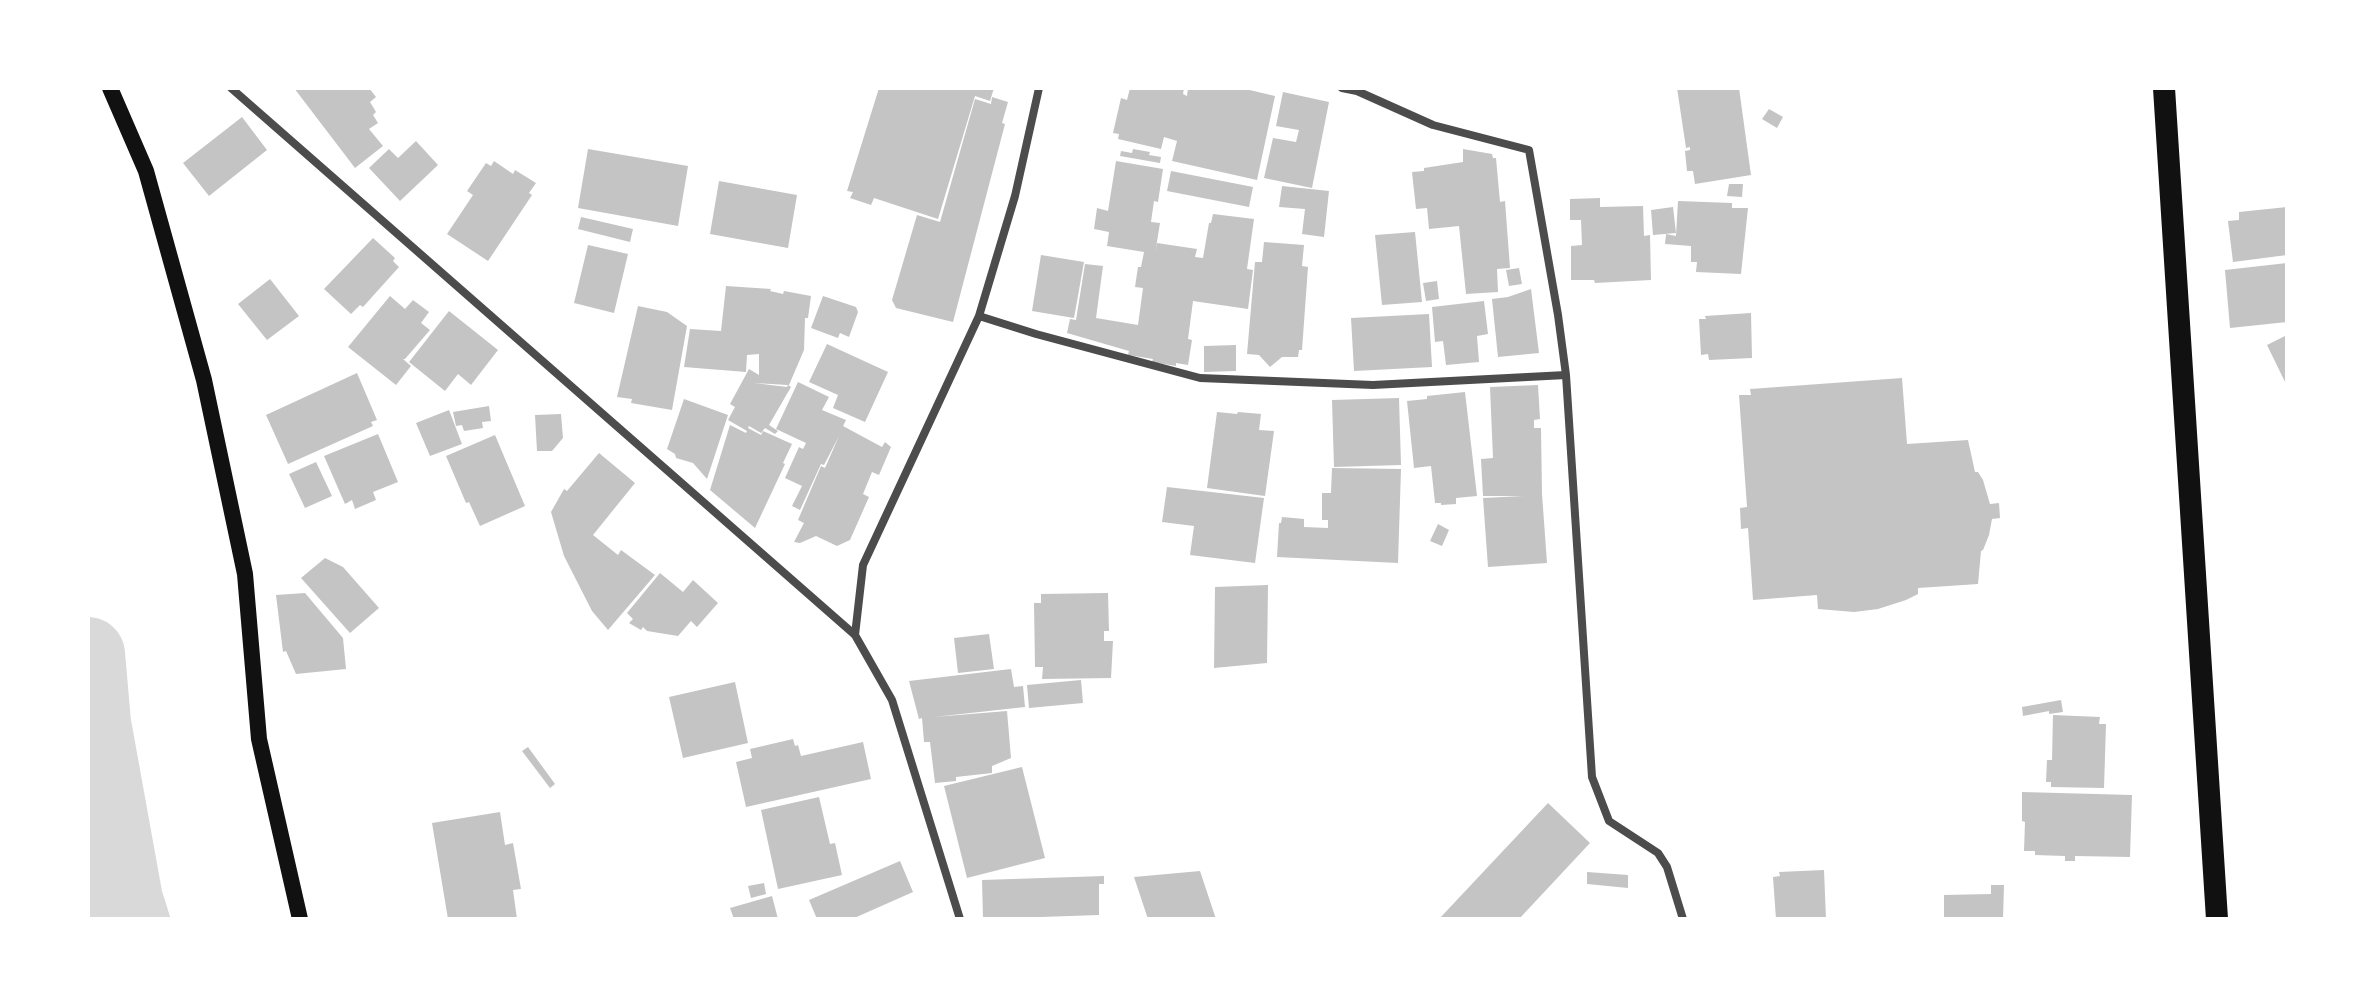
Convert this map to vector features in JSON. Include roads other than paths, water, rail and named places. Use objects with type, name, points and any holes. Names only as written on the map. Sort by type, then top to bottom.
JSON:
[{"type":"highway","points":[[2164,88],[2217,919]]},
{"type":"main road","points":[[110,88],[146,171],[204,380],[245,574],[259,739],[300,919]]},
{"type":"street","points":[[231,88],[855,635],[892,700],[960,919]]},
{"type":"street","points":[[855,635],[863,565],[979,316],[1015,196],[1039,88]]},
{"type":"street","points":[[1342,88],[1357,91],[1433,125],[1529,150],[1566,375],[1592,777],[1609,821],[1658,853],[1667,867],[1683,919]]},
{"type":"street","points":[[979,316],[1200,378],[1373,385],[1566,375]]},
{"type":"waterway","points":[[88,654],[94,723],[132,919]]}]
